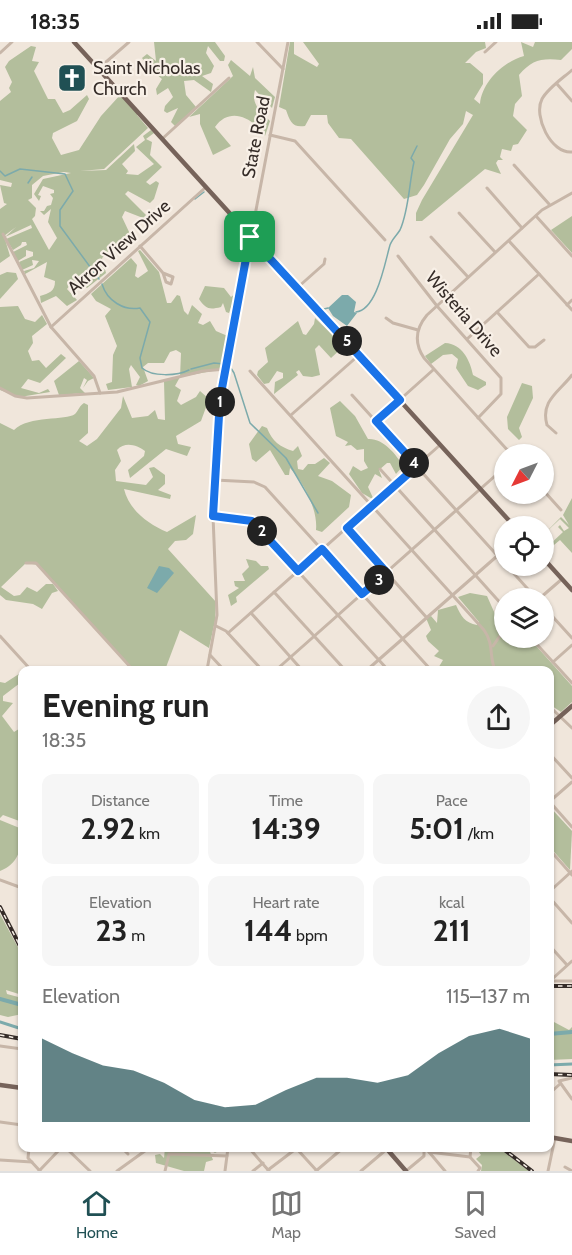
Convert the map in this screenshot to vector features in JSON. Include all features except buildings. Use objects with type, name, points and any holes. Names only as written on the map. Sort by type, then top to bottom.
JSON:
[{"type":"main road","points":[[74,42],[505,516]]},
{"type":"main road","points":[[554,570],[572,590]]},
{"type":"main road","points":[[554,722],[572,706]]},
{"type":"main road","points":[[0,1085],[18,1087]]},
{"type":"main road","points":[[554,1138],[572,1141]]},
{"type":"main road","points":[[389,1152],[406,1171]]},
{"type":"street","points":[[0,53],[12,42]]},
{"type":"street","points":[[98,69],[129,42]]},
{"type":"street","points":[[257,42],[283,69]]},
{"type":"street","name":"State Road","points":[[208,666],[216,626],[213,516],[220,399],[288,42]]},
{"type":"street","points":[[485,52],[496,42]]},
{"type":"street","points":[[572,70],[543,97],[539,109],[550,142],[559,151],[572,152]]},
{"type":"street","points":[[162,140],[230,78]]},
{"type":"street","points":[[557,84],[572,101]]},
{"type":"street","points":[[270,135],[294,140],[385,240]]},
{"type":"street","points":[[514,165],[549,204]]},
{"type":"street","name":"Akron View Drive","points":[[51,327],[206,187]]},
{"type":"street","points":[[487,188],[522,228]]},
{"type":"street","points":[[502,444],[419,351],[418,330],[425,317],[495,252],[549,204],[572,193]]},
{"type":"street","points":[[459,213],[495,252]]},
{"type":"street","points":[[536,216],[572,256]]},
{"type":"street","points":[[3,234],[51,327],[94,376],[100,393]]},
{"type":"street","points":[[431,237],[468,277]]},
{"type":"street","points":[[509,240],[572,310]]},
{"type":"street","points":[[140,246],[163,273]]},
{"type":"street","name":"Wisteria Drive","points":[[398,256],[437,306],[498,372],[502,382],[499,398],[478,418]]},
{"type":"street","points":[[297,288],[324,264],[325,259]]},
{"type":"street","points":[[467,339],[539,274]]},
{"type":"street","points":[[567,304],[572,300]]},
{"type":"street","points":[[496,312],[529,347],[535,347],[544,340]]},
{"type":"street","points":[[386,318],[393,323],[418,330]]},
{"type":"street","points":[[291,415],[359,355]]},
{"type":"street","points":[[0,388],[23,398],[100,393],[126,390],[202,371],[226,369]]},
{"type":"street","points":[[376,421],[434,370]]},
{"type":"street","points":[[250,371],[484,630],[493,646],[494,666]]},
{"type":"street","points":[[556,434],[547,425],[545,410],[551,398],[572,376]]},
{"type":"street","points":[[352,394],[494,551]]},
{"type":"street","points":[[228,633],[440,445]]},
{"type":"street","points":[[380,469],[494,596]]},
{"type":"street","points":[[281,666],[494,478]]},
{"type":"street","points":[[215,480],[254,482],[263,486],[427,666]]},
{"type":"street","points":[[554,502],[561,510]]},
{"type":"street","points":[[213,516],[252,521],[384,666]]},
{"type":"street","points":[[347,528],[427,618]]},
{"type":"street","points":[[372,666],[494,558]]},
{"type":"street","points":[[26,563],[36,563],[129,666]]},
{"type":"street","points":[[517,576],[528,588]]},
{"type":"street","points":[[551,588],[562,579]]},
{"type":"street","points":[[274,592],[341,666]]},
{"type":"street","points":[[251,613],[298,666]]},
{"type":"street","points":[[554,618],[572,638]]},
{"type":"street","points":[[216,626],[228,633],[258,666]]},
{"type":"street","points":[[0,636],[27,666]]},
{"type":"street","points":[[553,662],[572,645]]},
{"type":"street","points":[[540,648],[572,682]]},
{"type":"street","points":[[210,655],[220,666]]},
{"type":"street","points":[[554,710],[572,728]]},
{"type":"street","points":[[554,759],[572,780],[554,797]]},
{"type":"street","points":[[554,807],[572,827]]},
{"type":"street","points":[[554,854],[571,873],[554,888]]},
{"type":"street","points":[[0,880],[18,886]]},
{"type":"street","points":[[554,902],[572,922]]},
{"type":"street","points":[[554,951],[567,965]]},
{"type":"street","points":[[554,977],[572,961]]},
{"type":"street","points":[[554,981],[572,981]]},
{"type":"street","points":[[0,1046],[18,1048]]},
{"type":"street","points":[[554,1089],[560,1082],[572,1078]]},
{"type":"street","points":[[560,1082],[572,1100]]},
{"type":"street","points":[[0,1122],[18,1124]]},
{"type":"street","points":[[29,1152],[28,1158],[39,1171],[57,1152]]},
{"type":"street","points":[[70,1152],[90,1171]]},
{"type":"street","points":[[118,1171],[144,1152]]},
{"type":"street","points":[[225,1171],[228,1152]]},
{"type":"street","points":[[252,1152],[269,1171],[292,1152]]},
{"type":"street","points":[[300,1152],[317,1171],[338,1152]]},
{"type":"street","points":[[361,1171],[382,1152]]},
{"type":"street","points":[[429,1152],[445,1171]]},
{"type":"street","points":[[406,1171],[429,1152],[470,1156],[480,1168],[478,1171]]},
{"type":"street","points":[[470,1152],[470,1156]]},
{"type":"street","points":[[548,1171],[550,1152]]},
{"type":"street","points":[[165,1171],[169,1154],[227,1156]]},
{"type":"street","points":[[0,1160],[32,1162]]},
{"type":"street","points":[[253,1171],[263,1164]]},
{"type":"street","points":[[565,1167],[572,1171]]},
{"type":"green space","points":[[154,42],[215,42],[225,56],[224,61],[220,61],[208,46],[206,53],[214,66],[211,73],[202,76],[213,84],[211,92],[194,80],[184,81],[186,95],[196,107],[175,126],[171,122],[178,108],[167,113],[164,111],[165,106],[173,97],[168,88],[157,95],[156,89],[162,79],[142,58],[147,54],[156,61]]},
{"type":"green space","points":[[290,42],[294,42],[294,54],[317,67],[319,64],[303,42],[485,42],[486,48],[476,52],[465,63],[470,63],[483,74],[483,84],[474,99],[480,104],[485,88],[495,74],[509,63],[524,56],[521,42],[533,47],[535,42],[572,42],[572,49],[561,60],[537,61],[519,75],[522,96],[515,104],[513,116],[527,130],[518,144],[513,145],[511,151],[502,149],[500,157],[503,160],[498,160],[496,163],[501,174],[485,169],[422,221],[416,221],[416,213],[422,200],[473,115],[466,111],[463,124],[450,139],[417,195],[404,199],[351,139],[339,138],[328,123],[327,115],[311,115],[305,126],[297,126],[290,120],[286,110],[279,107]]},
{"type":"green space","points":[[31,46],[36,47],[32,61],[39,62],[34,71],[48,99],[55,99],[63,113],[87,95],[89,99],[77,121],[53,133],[52,138],[61,155],[79,150],[101,116],[121,94],[139,113],[137,115],[148,128],[104,169],[80,171],[106,170],[134,144],[135,151],[122,164],[128,171],[126,174],[138,175],[154,164],[136,147],[145,140],[143,136],[151,130],[154,133],[146,139],[152,142],[150,155],[162,167],[146,182],[150,185],[156,181],[159,183],[154,199],[150,203],[128,191],[125,194],[146,215],[143,218],[125,211],[122,217],[130,234],[102,258],[106,273],[87,288],[80,284],[71,284],[67,289],[77,300],[67,306],[56,296],[41,303],[40,296],[51,292],[55,285],[55,281],[44,277],[47,262],[25,274],[24,271],[34,268],[39,261],[32,260],[33,265],[22,270],[19,262],[33,256],[33,252],[26,250],[26,256],[18,261],[13,252],[27,245],[26,242],[22,242],[13,250],[6,239],[32,228],[31,225],[5,237],[16,227],[4,236],[10,256],[0,263],[0,209],[7,204],[4,203],[0,185],[11,187],[12,183],[0,180],[0,101],[11,92],[9,88],[12,82],[5,67],[9,61]],"holes":[[[71,173],[43,179],[34,194],[39,201],[41,196],[38,195],[43,186],[54,190],[54,193],[50,194],[53,198],[51,205],[47,206],[44,211],[40,211],[44,215],[51,209],[48,222],[57,238],[49,250],[32,219],[36,208],[28,200],[32,198],[32,185],[43,176]]]},
{"type":"green space","points":[[231,60],[250,76],[253,67],[255,78],[275,97],[272,108],[255,90],[255,103],[270,121],[265,136],[248,120],[234,116],[227,117],[215,127],[231,146],[213,155],[200,124],[200,114],[189,117],[233,76],[228,65]]},
{"type":"green space","points":[[572,216],[572,253],[551,230]]},
{"type":"green space","points":[[140,250],[159,272],[167,303],[171,303],[177,295],[180,296],[184,311],[188,315],[192,305],[202,314],[198,323],[203,325],[210,321],[216,331],[230,337],[223,369],[180,377],[181,353],[176,350],[170,352],[164,363],[148,363],[143,367],[148,381],[139,386],[136,385],[140,377],[131,365],[129,369],[132,387],[108,390],[106,384],[112,382],[113,355],[117,346],[105,316],[111,309],[96,301],[91,294],[131,258],[137,265],[135,276],[138,278],[148,271],[138,251]]},
{"type":"green space","points":[[7,272],[16,273],[18,279],[0,299],[0,275]]},
{"type":"green space","points":[[205,286],[224,288],[231,297],[236,293],[229,313],[226,312],[223,303],[221,307],[213,308],[204,305],[199,299]]},
{"type":"green space","points":[[18,306],[25,319],[35,322],[42,315],[47,324],[32,336],[33,343],[28,351],[32,361],[39,360],[46,368],[61,354],[66,358],[40,383],[28,379],[21,388],[39,393],[48,389],[50,392],[20,397],[0,390],[0,307]]},
{"type":"green space","points":[[315,318],[344,346],[331,358],[319,345],[315,349],[320,375],[303,376],[299,370],[296,372],[298,375],[274,394],[275,382],[283,378],[283,373],[277,371],[269,383],[264,384],[257,375],[258,371],[268,362],[265,348],[298,321],[303,334],[306,335],[314,324]]},
{"type":"green space","points":[[445,343],[461,350],[470,364],[473,375],[486,382],[486,385],[478,390],[468,386],[456,368],[458,359],[452,354],[443,355],[431,364],[425,356]]},
{"type":"green space","points":[[79,361],[94,378],[88,381],[83,388],[87,380],[84,378],[80,388],[85,393],[59,395],[54,381]]},
{"type":"green space","points":[[180,377],[175,386],[181,390],[177,401],[181,405],[196,397],[200,391],[209,399],[201,421],[176,436],[178,444],[191,447],[187,456],[166,449],[130,478],[128,470],[144,456],[145,451],[135,446],[120,447],[117,450],[121,461],[115,470],[116,481],[146,485],[153,477],[149,468],[154,467],[165,475],[165,484],[158,490],[171,495],[170,499],[124,489],[135,510],[153,525],[167,532],[196,515],[193,534],[186,540],[175,541],[168,549],[216,602],[215,621],[209,648],[180,630],[166,666],[129,666],[38,565],[26,563],[1,587],[14,596],[20,595],[27,587],[37,592],[46,584],[53,584],[58,591],[52,593],[42,609],[33,604],[6,600],[0,595],[0,423],[14,430],[29,422],[70,416],[75,414],[84,403],[88,405],[88,433],[79,441],[87,446],[97,439],[121,408],[123,396],[132,418],[148,416],[155,410],[158,419],[165,420],[164,381]]},
{"type":"green space","points":[[522,383],[532,386],[533,398],[519,428],[522,437],[519,440],[508,429],[507,417]]},
{"type":"green space","points":[[340,401],[355,416],[368,439],[384,444],[403,466],[396,474],[390,463],[387,463],[379,470],[382,478],[375,474],[368,487],[374,500],[362,493],[349,474],[353,466],[361,471],[368,468],[364,461],[364,449],[357,450],[351,445],[345,446],[348,442],[336,436],[330,408]]},
{"type":"green space","points":[[262,426],[267,428],[274,440],[284,448],[293,451],[298,446],[302,456],[297,461],[298,469],[303,470],[308,464],[315,464],[324,458],[330,463],[318,476],[332,481],[351,495],[349,507],[322,532],[316,530],[315,514],[309,497],[290,468],[289,475],[285,475],[270,450],[256,462],[252,459],[249,444]]},
{"type":"green space","points":[[572,498],[572,553],[560,540],[554,545],[554,540],[563,532],[558,527],[560,525],[564,531],[569,528],[560,519],[554,525],[561,517],[569,525],[563,515]]},
{"type":"green space","points":[[246,559],[256,561],[261,566],[268,566],[269,569],[236,597],[237,602],[231,606],[228,595],[239,588],[235,586],[234,581],[245,581],[242,574],[249,567]]},
{"type":"green space","points":[[470,593],[487,596],[494,612],[494,648],[538,648],[572,686],[572,702],[561,712],[554,707],[554,666],[439,666],[443,660],[434,656],[439,651],[426,636],[431,630],[426,618],[431,616],[437,623],[438,610],[456,605],[469,623],[477,625],[479,622],[458,597]]},
{"type":"green space","points":[[18,675],[18,685],[3,696],[3,701],[13,703],[2,716],[14,732],[18,730],[18,821],[3,815],[0,818],[0,682],[5,683]]},
{"type":"green space","points":[[554,811],[572,831],[570,870],[554,852]]},
{"type":"green space","points":[[0,820],[18,827],[18,855],[11,864],[0,871]]},
{"type":"green space","points":[[0,914],[18,948],[18,994],[6,990],[7,994],[18,997],[18,1015],[8,1017],[0,1015]]},
{"type":"green space","points":[[554,1022],[569,1030],[572,1027],[572,1059],[554,1060]]},
{"type":"green space","points":[[165,1152],[210,1152],[213,1160],[206,1162],[204,1171],[184,1171],[156,1163],[155,1155],[160,1154],[164,1158]]},
{"type":"green space","points":[[479,1152],[504,1152],[529,1171],[481,1171],[482,1165],[476,1159],[481,1155]]},
{"type":"water","points":[[342,295],[348,295],[356,302],[354,312],[357,313],[347,326],[333,316],[328,308]]},
{"type":"water","points":[[159,566],[169,568],[174,573],[157,593],[147,588]]},
{"type":"waterway","points":[[356,312],[363,309],[375,294],[390,245],[403,222],[414,162],[411,158],[417,146]]},
{"type":"waterway","points":[[0,171],[5,176],[20,169],[65,174],[73,191],[60,210],[60,226],[99,279]]},
{"type":"waterway","points":[[28,183],[32,177]]},
{"type":"waterway","points":[[195,199],[204,192]]},
{"type":"waterway","points":[[102,284],[104,290],[117,304],[128,308],[140,308],[150,322],[140,358],[142,368],[152,373],[165,375],[189,370]]},
{"type":"waterway","points":[[324,309],[328,308]]},
{"type":"waterway","points":[[191,369],[214,363],[224,364]]},
{"type":"waterway","points":[[229,365],[234,373],[250,423],[286,458],[318,513]]},
{"type":"waterway","points":[[0,999],[18,1004]]},
{"type":"waterway","points":[[0,1022],[18,1028]]},
{"type":"waterway","points":[[554,1034],[572,1032]]},
{"type":"waterway","points":[[554,1065],[572,1064]]},
{"type":"railway","points":[[0,907],[18,942]]},
{"type":"railway","points":[[554,986],[572,986]]},
{"type":"railway","points":[[0,1035],[18,1038]]},
{"type":"railway","points":[[554,1074],[572,1075]]},
{"type":"railway","points":[[507,1152],[532,1171]]},
{"type":"place","name":"Saint Nicholas Church","points":[[72,78]]},
{"type":"route","points":[[250,237],[400,400],[376,421],[417,466],[347,528],[387,573],[362,594],[322,549],[298,571],[252,521],[246,518],[213,516],[220,399],[250,237]]}]
